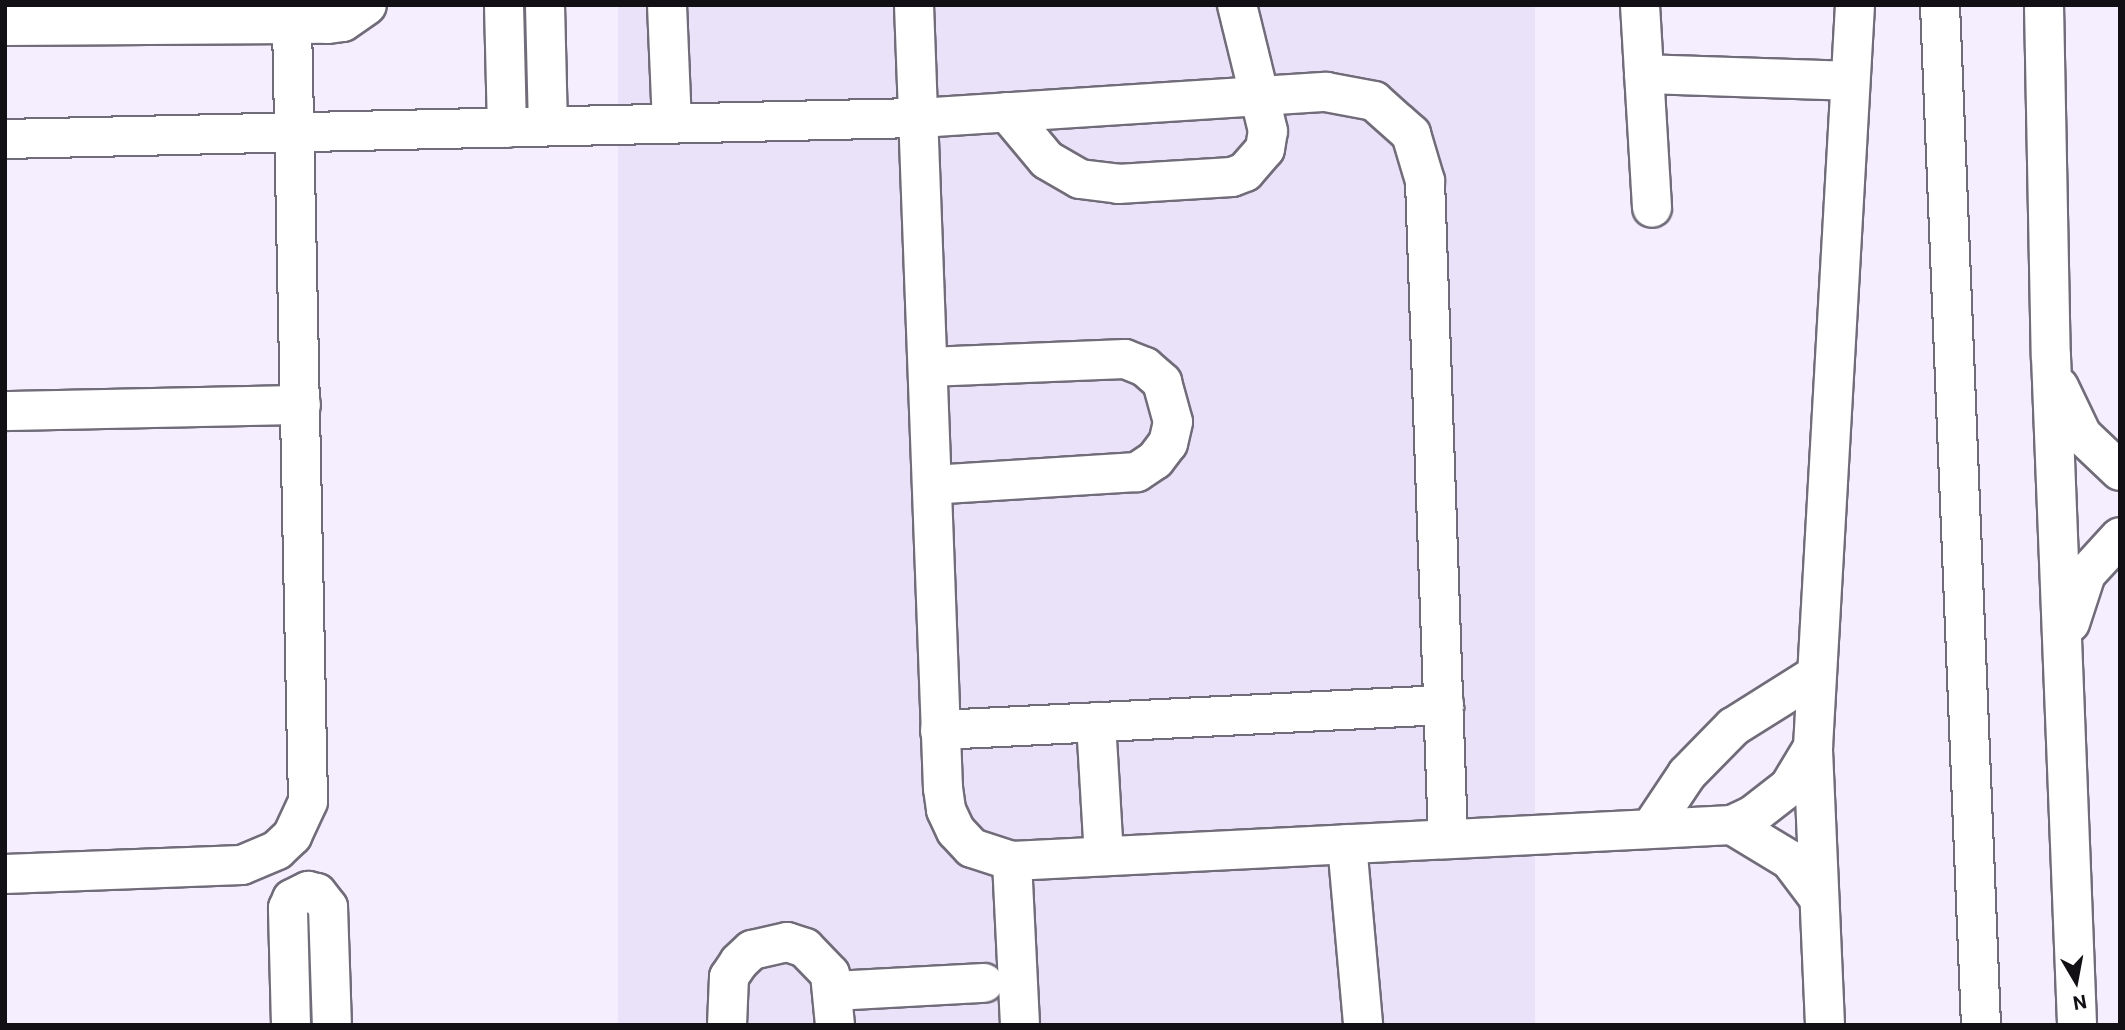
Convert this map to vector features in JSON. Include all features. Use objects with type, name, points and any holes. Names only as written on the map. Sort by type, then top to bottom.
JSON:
[{"type":"street","points":[[5,26],[219,15],[292,24],[343,22],[367,5]]},
{"type":"street","points":[[504,5],[507,128]]},
{"type":"street","points":[[545,5],[548,126]]},
{"type":"street","points":[[667,5],[671,123]]},
{"type":"street","points":[[914,5],[940,730],[946,810],[956,831],[972,848],[1012,861],[1731,825],[1753,815],[1789,786],[1814,747]]},
{"type":"street","points":[[1007,112],[1047,160],[1080,178],[1118,184],[1219,178],[1245,172],[1265,149],[1268,131],[1237,5]]},
{"type":"street","points":[[1640,5],[1652,208]]},
{"type":"street","points":[[1825,1025],[1814,747],[1816,676],[1855,5]]},
{"type":"street","points":[[1940,5],[1981,1025]]},
{"type":"street","points":[[2044,5],[2051,356],[2077,1025]]},
{"type":"street","points":[[2047,61],[2050,5]]},
{"type":"street","points":[[5,874],[242,866],[277,850],[292,836],[308,801],[310,781],[292,24]]},
{"type":"street","points":[[1644,74],[1850,81]]},
{"type":"street","points":[[5,139],[919,118],[1326,92],[1374,101],[1394,115],[1421,157],[1448,838]]},
{"type":"street","points":[[2051,356],[2062,397],[2082,435],[2120,471]]},
{"type":"street","points":[[928,367],[1125,359],[1145,367],[1162,382],[1173,422],[1168,443],[1155,460],[1137,472],[932,485]]},
{"type":"street","points":[[5,411],[301,405]]},
{"type":"street","points":[[2063,656],[2071,613],[2087,575],[2120,537]]},
{"type":"street","points":[[1651,828],[1687,774],[1733,727],[1816,676]]},
{"type":"street","points":[[940,730],[1444,705]]},
{"type":"street","points":[[1096,723],[1104,856]]},
{"type":"street","points":[[1731,825],[1773,845],[1806,877],[1818,897]]},
{"type":"street","points":[[1347,844],[1363,1025]]},
{"type":"street","points":[[1012,861],[1020,1025]]},
{"type":"street","points":[[290,1025],[288,908],[292,899],[308,891],[317,893],[328,907],[332,1025]]},
{"type":"street","points":[[727,1025],[729,977],[752,950],[769,943],[796,945],[820,959],[834,1008],[984,983]]},
{"type":"shaded area","points":[[618,5],[1535,5],[1535,1025],[618,1025]]}]
